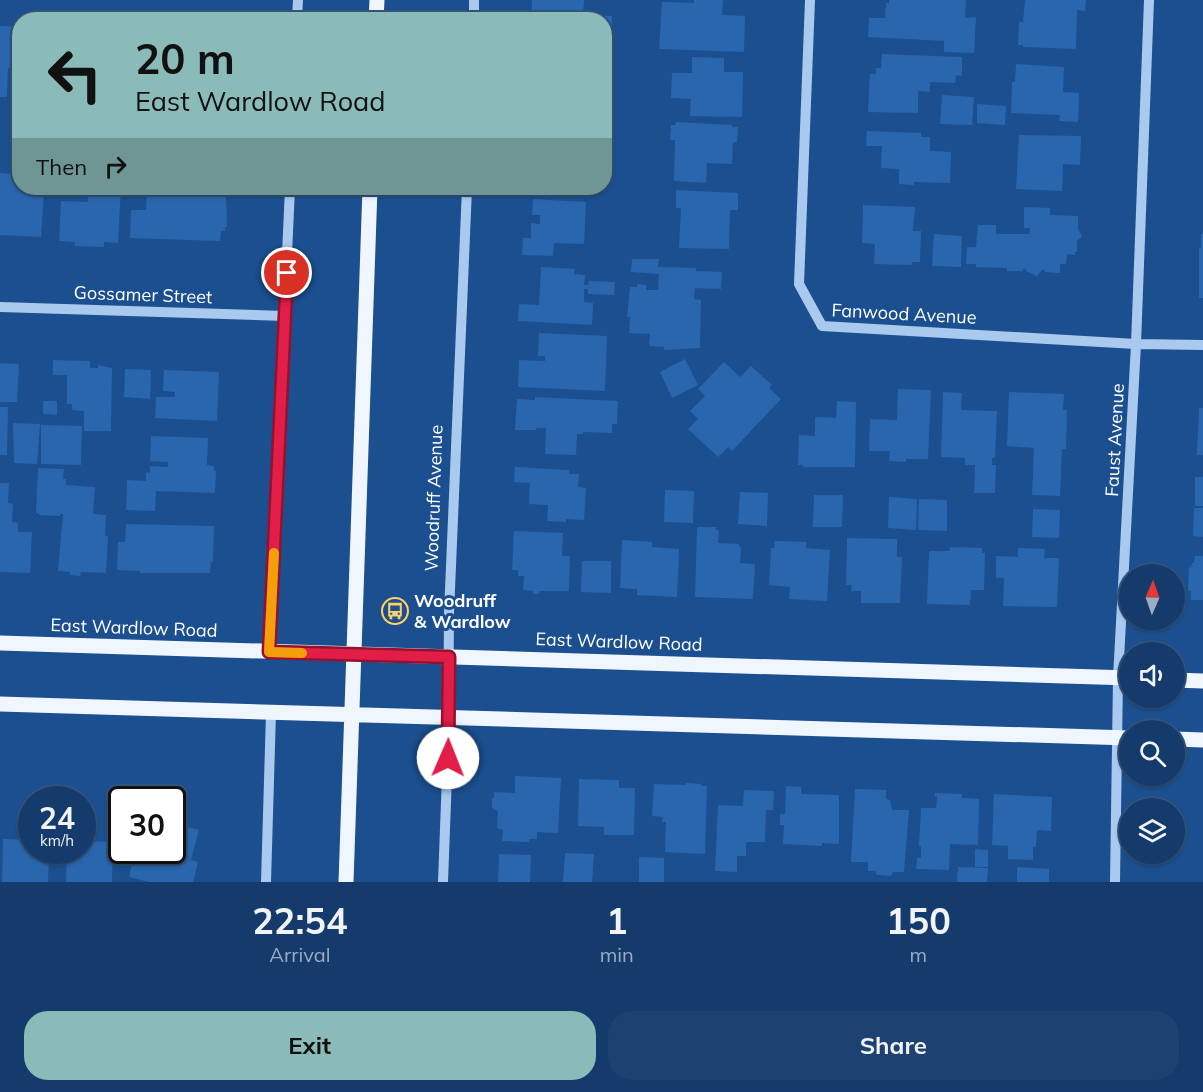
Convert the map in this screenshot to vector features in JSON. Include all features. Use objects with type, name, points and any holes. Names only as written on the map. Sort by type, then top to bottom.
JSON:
[{"type":"main road","points":[[346,882],[370,195]]},
{"type":"main road","name":"East Wardlow Road","points":[[0,643],[1119,678]]},
{"type":"main road","points":[[1185,680],[1203,681]]},
{"type":"main road","points":[[0,704],[1119,738]]},
{"type":"main road","points":[[1185,739],[1203,740]]},
{"type":"street","name":"Fanwood Avenue","points":[[810,0],[800,284],[822,326],[1136,344]]},
{"type":"street","name":"Faust Avenue","points":[[1125,642],[1149,0]]},
{"type":"street","points":[[269,652],[290,195]]},
{"type":"street","name":"Woodruff Avenue","points":[[443,882],[467,195]]},
{"type":"street","name":"Gossamer Street","points":[[0,307],[285,316]]},
{"type":"street","points":[[1136,344],[1203,345]]},
{"type":"street","points":[[266,882],[271,713]]},
{"type":"street","name":"Faust Avenue","points":[[1115,882],[1121,786]]},
{"type":"building","points":[[532,0],[584,0],[583,12],[531,12]]},
{"type":"building","points":[[694,0],[723,0],[722,15],[745,16],[744,52],[659,49],[662,2],[694,3]]},
{"type":"building","points":[[889,0],[966,0],[965,18],[976,17],[974,53],[944,52],[944,41],[868,37],[869,18],[885,18],[886,3],[889,3]]},
{"type":"building","points":[[1025,0],[1086,0],[1085,11],[1077,10],[1076,49],[1018,45],[1019,22],[1023,22]]},
{"type":"building","points":[[0,26],[12,27],[12,68],[8,68],[7,97],[0,97]]},
{"type":"building","points":[[882,54],[962,57],[962,76],[956,75],[955,83],[930,82],[930,92],[918,91],[918,113],[868,112],[870,74],[876,74],[876,68],[881,68]]},
{"type":"building","points":[[692,57],[724,58],[724,72],[743,72],[742,117],[690,116],[691,99],[671,98],[672,73],[692,73]]},
{"type":"building","points":[[1016,64],[1064,67],[1063,92],[1079,93],[1078,122],[1059,121],[1060,115],[1011,113],[1012,82],[1015,82]]},
{"type":"building","points":[[942,95],[974,97],[972,125],[940,124]]},
{"type":"building","points":[[977,104],[1006,106],[1005,125],[977,123]]},
{"type":"building","points":[[676,122],[738,127],[737,143],[733,142],[732,164],[707,163],[706,183],[674,181],[675,140],[670,140],[671,125],[675,125]]},
{"type":"building","points":[[867,131],[921,133],[921,137],[930,137],[930,151],[951,152],[950,183],[899,184],[899,169],[881,168],[882,146],[866,146]]},
{"type":"building","points":[[1019,135],[1081,136],[1080,165],[1063,164],[1062,191],[1016,189]]},
{"type":"building","points":[[0,173],[12,174],[12,195],[44,195],[41,237],[0,235]]},
{"type":"building","points":[[676,190],[738,193],[738,210],[730,210],[729,249],[679,248],[681,208],[676,208]]},
{"type":"building","points":[[121,195],[118,243],[104,242],[104,247],[75,246],[75,242],[59,241],[61,201],[88,202],[88,196]]},
{"type":"building","points":[[147,195],[226,195],[227,227],[225,231],[221,231],[220,241],[130,238],[131,210],[146,210]]},
{"type":"building","points":[[533,199],[586,202],[584,244],[554,243],[553,256],[522,255],[523,238],[531,238],[531,223],[540,224],[540,215],[532,215]]},
{"type":"building","points":[[863,205],[915,207],[913,231],[921,231],[920,262],[912,262],[912,265],[874,264],[875,244],[862,243]]},
{"type":"building","points":[[1024,207],[1050,208],[1050,215],[1078,216],[1078,229],[1082,236],[1077,241],[1077,252],[1075,255],[1067,254],[1066,264],[1060,264],[1060,273],[1042,270],[1037,276],[1026,269],[1007,271],[1007,268],[976,267],[976,264],[966,264],[967,247],[976,247],[978,225],[996,225],[996,234],[1029,234],[1030,228],[1024,228]]},
{"type":"building","points":[[934,234],[962,236],[961,267],[932,266]]},
{"type":"building","points":[[1201,234],[1203,234],[1203,298],[1199,298],[1199,248],[1201,248]]},
{"type":"building","points":[[632,259],[659,259],[658,267],[696,268],[696,271],[722,272],[721,289],[695,288],[694,299],[701,300],[700,348],[664,350],[664,347],[649,346],[650,334],[629,333],[630,317],[627,317],[630,287],[637,287],[637,284],[646,285],[646,290],[658,290],[659,274],[631,272]]},
{"type":"building","points":[[541,267],[575,269],[574,274],[585,275],[584,285],[588,285],[589,281],[615,282],[614,295],[588,294],[588,289],[584,289],[584,302],[593,303],[592,325],[518,321],[519,304],[539,305]]},
{"type":"building","points":[[539,333],[607,336],[605,391],[518,387],[519,360],[545,361],[545,356],[538,356]]},
{"type":"building","points":[[685,359],[698,385],[672,398],[660,372]]},
{"type":"building","points":[[53,360],[90,361],[90,368],[98,368],[98,365],[112,368],[111,431],[84,431],[84,411],[72,410],[72,404],[67,404],[67,375],[53,375]]},
{"type":"building","points":[[724,362],[740,377],[751,366],[772,385],[769,388],[781,399],[732,451],[728,447],[718,457],[688,429],[698,419],[690,411],[705,396],[698,389]]},
{"type":"building","points":[[0,363],[19,364],[17,402],[0,402]]},
{"type":"building","points":[[125,369],[151,370],[150,399],[124,397]]},
{"type":"building","points":[[164,370],[219,372],[217,421],[155,418],[156,397],[175,397],[175,392],[163,391]]},
{"type":"building","points":[[898,389],[931,390],[928,459],[906,459],[906,462],[889,461],[890,451],[869,451],[870,419],[897,420]]},
{"type":"building","points":[[943,392],[962,393],[961,410],[997,411],[995,458],[992,458],[992,465],[996,465],[995,493],[974,493],[975,465],[965,465],[965,458],[941,457]]},
{"type":"building","points":[[1009,392],[1064,394],[1063,410],[1067,410],[1066,449],[1062,449],[1060,496],[1032,495],[1034,448],[1007,446]]},
{"type":"building","points":[[535,397],[618,401],[617,424],[612,424],[612,433],[583,432],[583,434],[577,434],[576,455],[545,454],[546,428],[515,430],[517,399],[535,400]]},
{"type":"building","points":[[43,401],[57,401],[57,415],[43,414]]},
{"type":"building","points":[[837,401],[856,402],[855,467],[803,467],[803,465],[798,465],[799,435],[815,436],[815,417],[836,418]]},
{"type":"building","points":[[0,407],[8,407],[7,455],[0,455]]},
{"type":"building","points":[[1199,408],[1203,408],[1203,455],[1197,455]]},
{"type":"building","points":[[13,423],[40,424],[37,464],[14,463]]},
{"type":"building","points":[[41,425],[82,426],[81,465],[41,464]]},
{"type":"building","points":[[151,436],[208,438],[207,465],[214,466],[214,471],[216,471],[215,493],[156,491],[155,511],[126,510],[127,480],[146,481],[146,472],[150,473],[150,466],[168,467],[168,462],[150,461]]},
{"type":"building","points":[[515,467],[569,470],[569,474],[579,474],[578,487],[586,488],[584,520],[547,521],[548,505],[529,504],[530,483],[514,482]]},
{"type":"building","points":[[38,468],[64,469],[63,479],[66,479],[66,485],[95,487],[93,514],[106,515],[105,536],[108,536],[106,573],[81,572],[80,576],[58,571],[63,514],[60,516],[36,513]]},
{"type":"building","points":[[1195,477],[1203,477],[1203,506],[1195,506]]},
{"type":"building","points":[[0,483],[9,483],[8,503],[13,504],[12,522],[18,523],[18,532],[32,532],[30,573],[0,572]]},
{"type":"building","points":[[665,490],[694,491],[693,523],[664,522]]},
{"type":"building","points":[[740,492],[768,493],[767,526],[738,524]]},
{"type":"building","points":[[814,495],[843,495],[842,527],[813,527]]},
{"type":"building","points":[[889,497],[917,499],[916,530],[888,528]]},
{"type":"building","points":[[919,499],[947,500],[947,531],[918,530]]},
{"type":"building","points":[[1194,508],[1203,508],[1203,537],[1193,536]]},
{"type":"building","points":[[1033,509],[1060,510],[1059,538],[1032,537]]},
{"type":"building","points":[[126,524],[214,526],[213,562],[211,562],[210,573],[140,573],[140,571],[117,570],[118,542],[125,542]]},
{"type":"building","points":[[697,527],[716,527],[716,530],[719,530],[718,543],[739,544],[741,547],[740,563],[755,564],[753,599],[695,597]]},
{"type":"building","points":[[514,531],[563,533],[562,556],[570,556],[569,591],[540,591],[539,594],[533,594],[533,591],[523,590],[524,576],[518,576],[518,570],[512,570]]},
{"type":"building","points":[[847,538],[897,539],[897,557],[902,557],[900,603],[861,603],[861,591],[851,591],[852,585],[846,585]]},
{"type":"building","points":[[622,540],[652,542],[652,547],[679,549],[677,597],[637,595],[637,589],[620,588]]},
{"type":"building","points":[[775,541],[806,542],[806,548],[830,550],[827,601],[789,599],[790,587],[769,585],[771,548],[774,548]]},
{"type":"building","points":[[950,547],[982,548],[982,553],[985,553],[984,590],[971,590],[970,605],[927,604],[929,551],[950,551]]},
{"type":"building","points":[[1018,548],[1045,549],[1044,558],[1059,558],[1057,607],[1003,606],[1004,578],[996,578],[996,556],[1018,557]]},
{"type":"building","points":[[1195,556],[1203,556],[1203,600],[1191,600],[1191,591],[1188,591],[1189,567],[1191,568],[1194,563]]},
{"type":"building","points":[[582,561],[611,561],[611,593],[581,592]]},
{"type":"building","points":[[515,776],[561,778],[558,833],[537,832],[537,839],[529,839],[529,842],[502,841],[503,830],[497,828],[498,811],[492,808],[492,798],[494,798],[494,792],[515,793]]},
{"type":"building","points":[[579,779],[619,780],[619,788],[635,788],[634,835],[604,835],[604,827],[578,826]]},
{"type":"building","points":[[686,783],[707,786],[705,854],[665,852],[666,822],[662,822],[663,817],[652,816],[654,784],[686,785]]},
{"type":"building","points":[[786,786],[801,787],[801,794],[839,795],[839,844],[822,843],[822,846],[783,844],[784,825],[780,825],[780,814],[785,814]]},
{"type":"building","points":[[855,789],[886,790],[886,799],[890,800],[892,810],[909,810],[904,872],[893,872],[891,876],[877,875],[875,871],[868,871],[868,862],[851,862]]},
{"type":"building","points":[[744,790],[774,791],[773,810],[766,810],[765,842],[746,842],[746,856],[737,856],[737,872],[715,871],[718,805],[743,806]]},
{"type":"building","points":[[935,793],[962,794],[962,798],[979,799],[978,845],[950,844],[949,870],[916,869],[917,858],[921,858],[921,846],[919,846],[921,808],[936,808]]},
{"type":"building","points":[[994,794],[1052,797],[1051,831],[1037,830],[1033,860],[1008,859],[1008,846],[992,845]]},
{"type":"building","points":[[186,827],[199,830],[191,860],[198,862],[193,882],[149,882],[129,877],[132,864],[186,864]]},
{"type":"building","points":[[3,839],[18,840],[18,864],[49,864],[48,882],[2,882]]},
{"type":"building","points":[[96,841],[108,842],[108,864],[112,864],[112,882],[66,882],[67,864],[96,864]]},
{"type":"building","points":[[975,849],[988,850],[988,867],[975,867]]},
{"type":"building","points":[[565,853],[594,854],[592,882],[563,882]]},
{"type":"building","points":[[499,854],[531,855],[530,882],[498,882]]},
{"type":"building","points":[[639,857],[664,858],[664,882],[639,882]]},
{"type":"building","points":[[958,867],[988,868],[987,882],[957,882]]},
{"type":"building","points":[[1017,867],[1049,869],[1049,882],[1017,882]]},
{"type":"slow traffic","points":[[274,553],[269,652],[302,653]]},
{"type":"place","name":"Woodruff & Wardlow","points":[[395,611]]},
{"type":"route","points":[[287,273],[269,652],[449,657],[448,758]]}]
